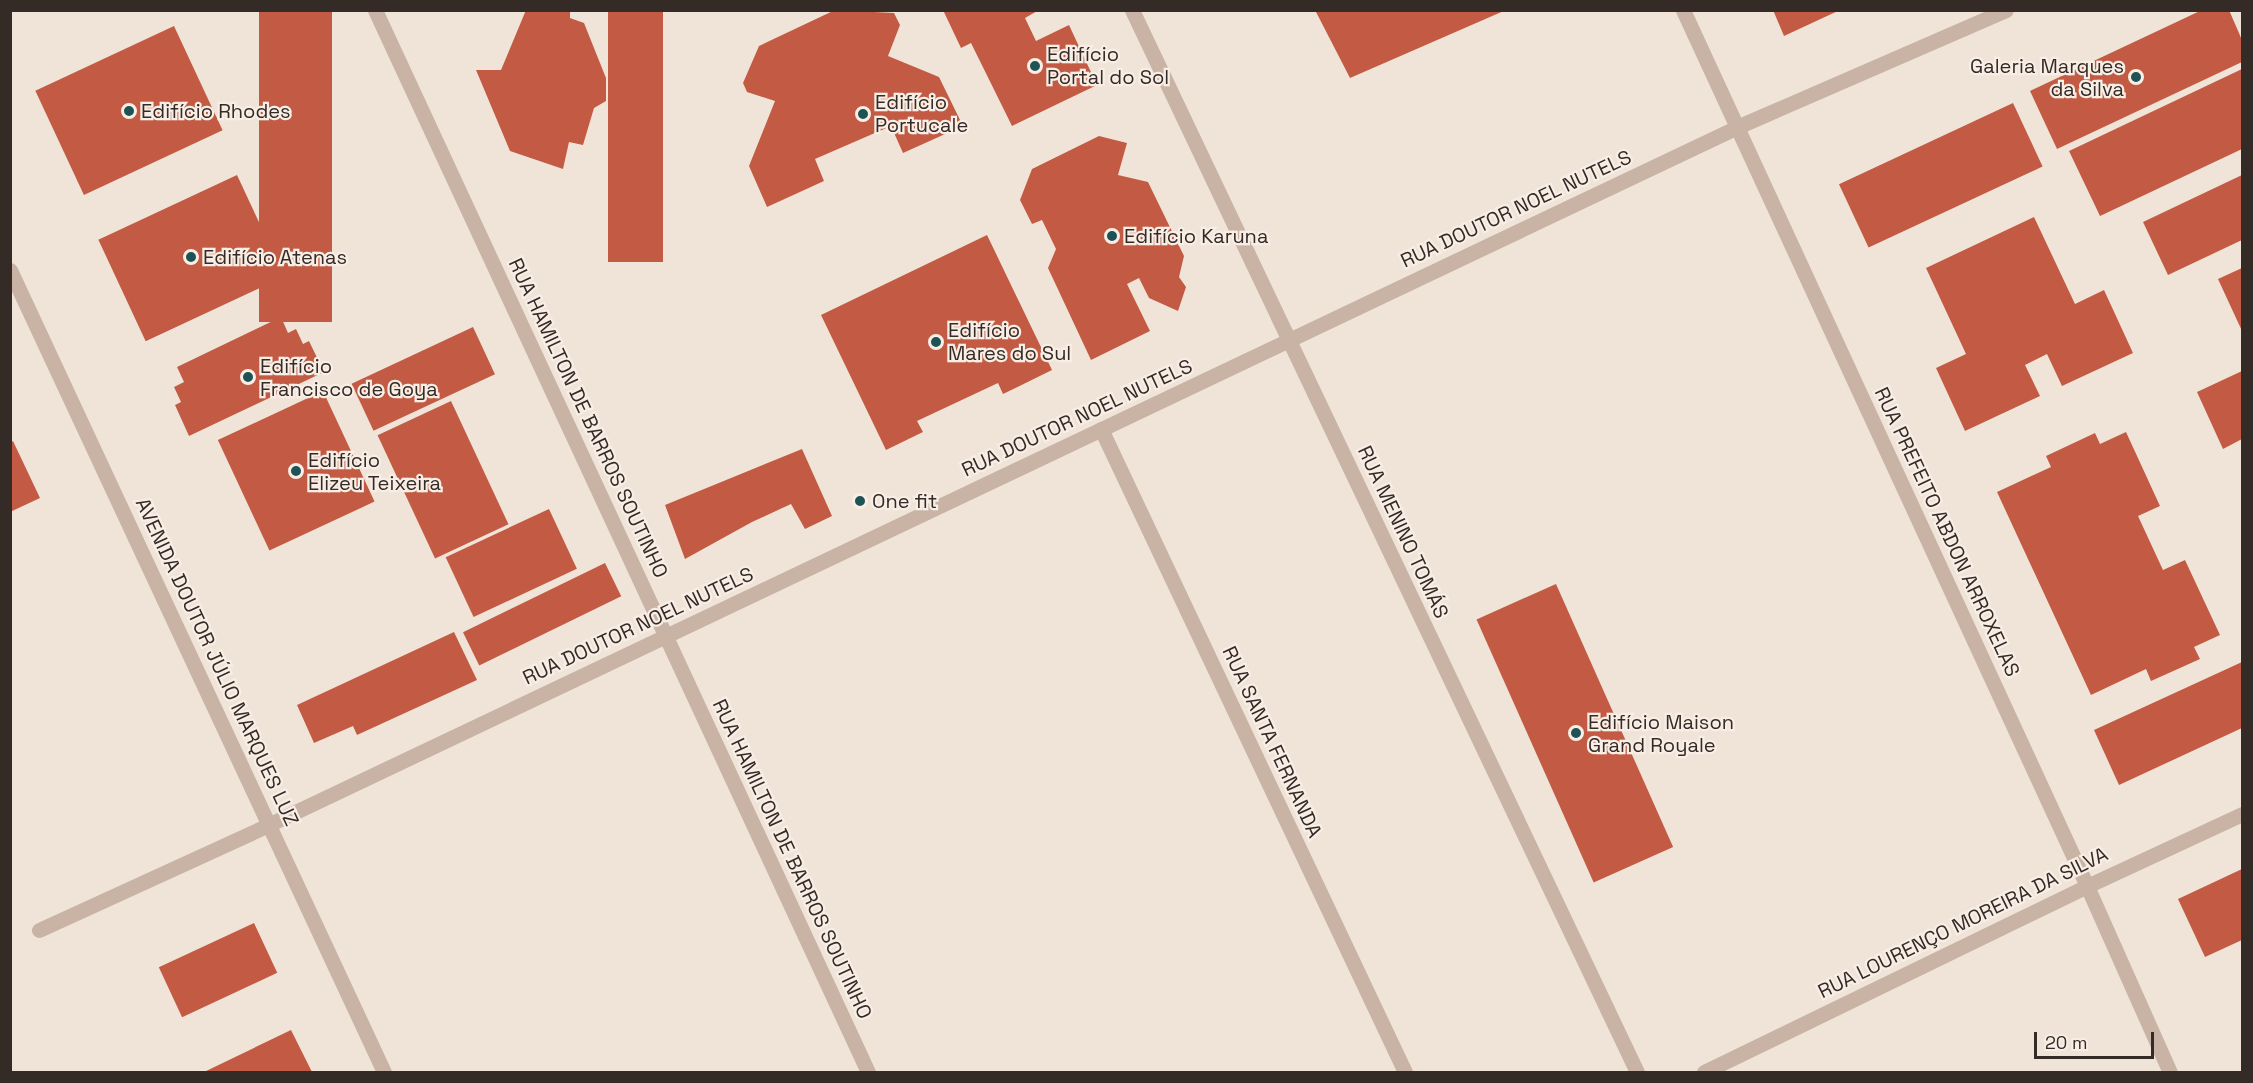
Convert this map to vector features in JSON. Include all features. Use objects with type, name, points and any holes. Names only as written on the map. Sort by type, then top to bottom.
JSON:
[{"type":"street","name":"RUA HAMILTON DE BARROS SOUTINHO","points":[[375,10],[868,1072]]},
{"type":"street","name":"RUA MENINO TOMÁS","points":[[1132,10],[1637,1072]]},
{"type":"street","name":"RUA PREFEITO ABDON ARROXELAS","points":[[1683,10],[2087,886],[2170,1072]]},
{"type":"street","name":"RUA DOUTOR NOEL NUTELS","points":[[39,930],[270,824],[1737,127],[2006,10]]},
{"type":"street","name":"AVENIDA DOUTOR JÚLIO MARQUES LUZ","points":[[10,270],[384,1072]]},
{"type":"street","name":"RUA SANTA FERNANDA","points":[[1101,429],[1405,1072]]},
{"type":"street","name":"RUA LOURENÇO MOREIRA DA SILVA","points":[[1704,1072],[2087,886],[2242,814]]},
{"type":"building","points":[[259,10],[332,10],[332,322],[259,322]]},
{"type":"building","points":[[526,10],[570,10],[570,18],[584,23],[606,78],[606,101],[594,108],[583,145],[569,142],[563,169],[510,151],[476,70],[501,70]]},
{"type":"building","points":[[608,10],[663,10],[663,262],[608,262]]},
{"type":"building","name":"Edifício Portucale","points":[[835,10],[894,13],[900,25],[888,56],[939,77],[963,126],[903,153],[891,126],[815,159],[824,181],[767,207],[749,166],[775,101],[747,92],[743,83],[759,46]]},
{"type":"building","name":"Edifício Portal do Sol","points":[[943,10],[1039,10],[1025,18],[1036,41],[1069,25],[1097,85],[1012,126],[971,43],[961,48]]},
{"type":"building","points":[[1315,10],[1506,10],[1350,78]]},
{"type":"building","points":[[1773,10],[1840,10],[1784,36]]},
{"type":"building","name":"Galeria Marques da Silva","points":[[2202,10],[2229,10],[2242,40],[2242,62],[2057,149],[2030,91]]},
{"type":"building","name":"Edifício Rhodes","points":[[174,26],[223,130],[84,195],[35,91]]},
{"type":"building","points":[[2242,69],[2242,149],[2100,216],[2069,151]]},
{"type":"building","points":[[2013,103],[2043,166],[1869,248],[1839,184]]},
{"type":"building","name":"Edifício Karuna","points":[[1099,136],[1127,143],[1118,175],[1148,182],[1184,256],[1179,277],[1186,287],[1178,311],[1149,298],[1139,278],[1127,284],[1150,331],[1091,360],[1048,268],[1056,249],[1042,220],[1032,224],[1020,200],[1032,169]]},
{"type":"building","name":"Edifício Atenas","points":[[237,175],[284,277],[146,341],[98,240]]},
{"type":"building","points":[[2242,175],[2242,240],[2168,275],[2143,222]]},
{"type":"building","points":[[2034,217],[2075,304],[2104,290],[2133,353],[2062,386],[2047,354],[2025,365],[2040,396],[1965,431],[1936,368],[1966,354],[1926,268]]},
{"type":"building","name":"Edifício Mares do Sul","points":[[987,235],[1052,370],[1003,394],[998,383],[917,421],[923,432],[886,450],[821,315]]},
{"type":"building","points":[[2242,268],[2242,331],[2218,279]]},
{"type":"building","name":"Edifício Francisco de Goya","points":[[281,317],[288,333],[296,329],[303,344],[309,341],[324,372],[189,436],[175,405],[181,402],[174,387],[184,382],[177,367]]},
{"type":"building","points":[[473,327],[495,374],[374,431],[352,384]]},
{"type":"building","points":[[2242,371],[2242,439],[2223,449],[2197,392]]},
{"type":"building","name":"Edifício Elizeu Teixeira","points":[[323,391],[375,502],[269,551],[218,440]]},
{"type":"building","points":[[451,401],[508,524],[435,558],[378,435]]},
{"type":"building","points":[[2126,432],[2160,506],[2138,516],[2163,570],[2185,560],[2220,635],[2194,647],[2200,659],[2151,681],[2146,669],[2091,695],[1997,492],[2051,467],[2046,456],[2095,433],[2100,444]]},
{"type":"building","points":[[13,441],[40,498],[10,512],[10,443]]},
{"type":"building","points":[[802,449],[832,516],[805,529],[791,504],[752,522],[685,559],[665,505]]},
{"type":"building","points":[[549,509],[577,569],[474,617],[446,557]]},
{"type":"building","points":[[605,563],[621,596],[479,666],[463,632]]},
{"type":"building","name":"Edifício Maison Grand Royale","points":[[1556,584],[1673,847],[1594,882],[1477,619]]},
{"type":"building","points":[[454,632],[477,680],[357,735],[353,726],[314,743],[297,705]]},
{"type":"building","points":[[2242,662],[2242,728],[2119,785],[2094,730]]},
{"type":"building","points":[[2242,869],[2242,940],[2205,957],[2178,899]]},
{"type":"building","points":[[254,923],[277,973],[182,1017],[159,967]]},
{"type":"building","points":[[291,1030],[312,1072],[204,1072]]},
{"type":"place","name":"Edifício Portal do Sol","points":[[1035,66]]},
{"type":"place","name":"Galeria Marques da Silva","points":[[2136,77]]},
{"type":"place","name":"Edifício Rhodes","points":[[129,111]]},
{"type":"place","name":"Edifício Portucale","points":[[863,114]]},
{"type":"place","name":"Edifício Karuna","points":[[1112,236]]},
{"type":"place","name":"Edifício Atenas","points":[[191,257]]},
{"type":"place","name":"Edifício Mares do Sul","points":[[936,342]]},
{"type":"place","name":"Edifício Francisco de Goya","points":[[248,377]]},
{"type":"place","name":"Edifício Elizeu Teixeira","points":[[296,471]]},
{"type":"place","name":"One fit","points":[[860,501]]},
{"type":"place","name":"Edifício Maison Grand Royale","points":[[1576,733]]}]
